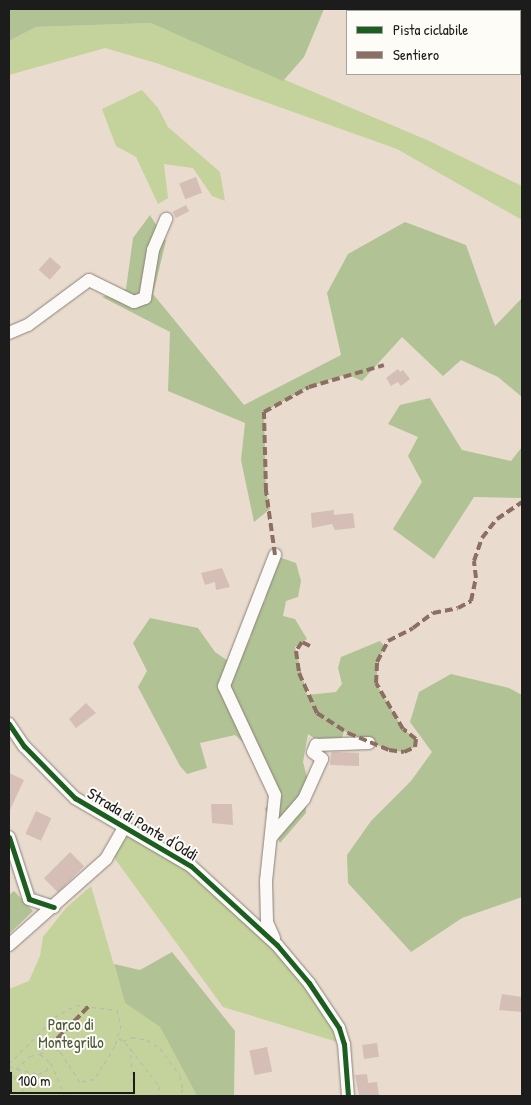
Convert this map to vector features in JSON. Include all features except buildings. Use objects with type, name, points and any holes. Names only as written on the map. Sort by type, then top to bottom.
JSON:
[{"type":"street","points":[[9,333],[28,325],[89,280],[134,302],[145,298],[153,250],[166,220]]},
{"type":"street","points":[[275,555],[224,686],[275,795],[266,881],[267,922],[277,945]]},
{"type":"street","name":"Strada di Ponte d'Oddi","points":[[9,724],[24,746],[76,798],[191,866],[277,945],[309,983],[339,1028],[344,1044],[348,1096]]},
{"type":"street","points":[[272,836],[304,799],[322,759],[313,752],[316,745],[369,743]]},
{"type":"street","points":[[9,945],[54,907],[106,858],[124,828]]},
{"type":"street","points":[[9,837],[29,898],[54,907]]},
{"type":"path","points":[[9,1066],[55,1017],[76,1005],[117,1010],[121,1025],[118,1037],[94,1079],[80,1082],[60,1051],[49,1047],[40,1054],[30,1056],[16,1069]]},
{"type":"path","points":[[118,1037],[130,1047],[159,1086],[159,1096]]},
{"type":"path","points":[[123,1041],[132,1037],[147,1040],[160,1048],[180,1076],[183,1089],[180,1096]]},
{"type":"path","points":[[130,1047],[134,1096]]},
{"type":"path","points":[[40,1054],[51,1063],[65,1096]]},
{"type":"path","points":[[9,1066],[38,1074],[46,1071],[51,1063]]},
{"type":"path","points":[[9,1066],[27,1096]]},
{"type":"green space","points":[[9,9],[324,9],[304,57],[283,81],[151,23],[36,27],[9,41]]},
{"type":"green space","points":[[151,23],[427,140],[522,186],[522,220],[397,149],[156,63],[105,48],[9,75],[9,41],[36,27]]},
{"type":"green space","points":[[142,90],[158,108],[168,127],[220,172],[225,201],[212,196],[193,168],[164,164],[168,198],[158,204],[136,157],[116,146],[102,109]]},
{"type":"green space","points":[[150,215],[166,241],[153,294],[244,405],[341,355],[327,293],[348,254],[405,222],[466,245],[495,326],[522,298],[522,397],[498,377],[461,360],[443,376],[402,337],[362,381],[347,374],[309,387],[264,412],[266,491],[270,509],[254,522],[241,460],[245,423],[168,391],[170,332],[102,297],[126,289],[133,238]]},
{"type":"green space","points":[[430,398],[462,450],[511,461],[522,447],[522,498],[474,497],[434,559],[393,529],[422,482],[408,456],[418,437],[388,424],[400,405]]},
{"type":"green space","points":[[279,557],[296,563],[301,581],[298,597],[286,601],[283,616],[295,619],[307,639],[295,647],[307,695],[336,692],[342,684],[338,668],[341,657],[380,641],[385,647],[377,662],[377,685],[403,729],[416,739],[415,747],[404,752],[389,750],[344,731],[342,738],[317,740],[308,734],[303,762],[307,777],[306,813],[280,843],[265,809],[275,795],[255,753],[235,735],[200,743],[207,768],[187,774],[180,766],[138,687],[147,671],[133,643],[150,618],[198,628],[215,652],[234,665],[251,637],[249,615],[265,601],[270,572]]},
{"type":"green space","points":[[451,674],[509,688],[522,695],[522,897],[462,918],[411,952],[348,883],[347,855],[371,821],[411,781],[432,752],[410,722],[419,692]]},
{"type":"green space","points":[[124,828],[169,851],[277,945],[344,1044],[223,1007],[110,852]]},
{"type":"green space","name":"Parco di Montegrillo","points":[[91,886],[125,1003],[160,1027],[197,1096],[9,1096],[9,989],[29,981],[40,956],[43,937],[66,908]]},
{"type":"green space","points":[[14,891],[33,911],[9,934],[9,895]]},
{"type":"green space","points":[[172,952],[235,1031],[234,1096],[197,1096],[160,1027],[125,1003],[114,964],[140,970]]},
{"type":"marked path","points":[[275,555],[266,491],[264,412],[309,387],[384,365]]},
{"type":"marked path","points":[[310,646],[302,642],[296,651],[299,673],[317,713],[348,733],[389,750],[404,752],[415,747],[416,739],[403,729],[376,683],[377,662],[388,641],[413,628],[433,613],[458,608],[471,601],[476,578],[474,561],[482,538],[497,519],[522,502]]},
{"type":"marked path","points":[[49,1047],[89,1006]]},
{"type":"cycle path","points":[[9,724],[24,746],[75,798],[191,866],[277,945],[309,983],[339,1028],[344,1044],[348,1096]]},
{"type":"cycle path","points":[[9,837],[29,899],[54,907]]}]
